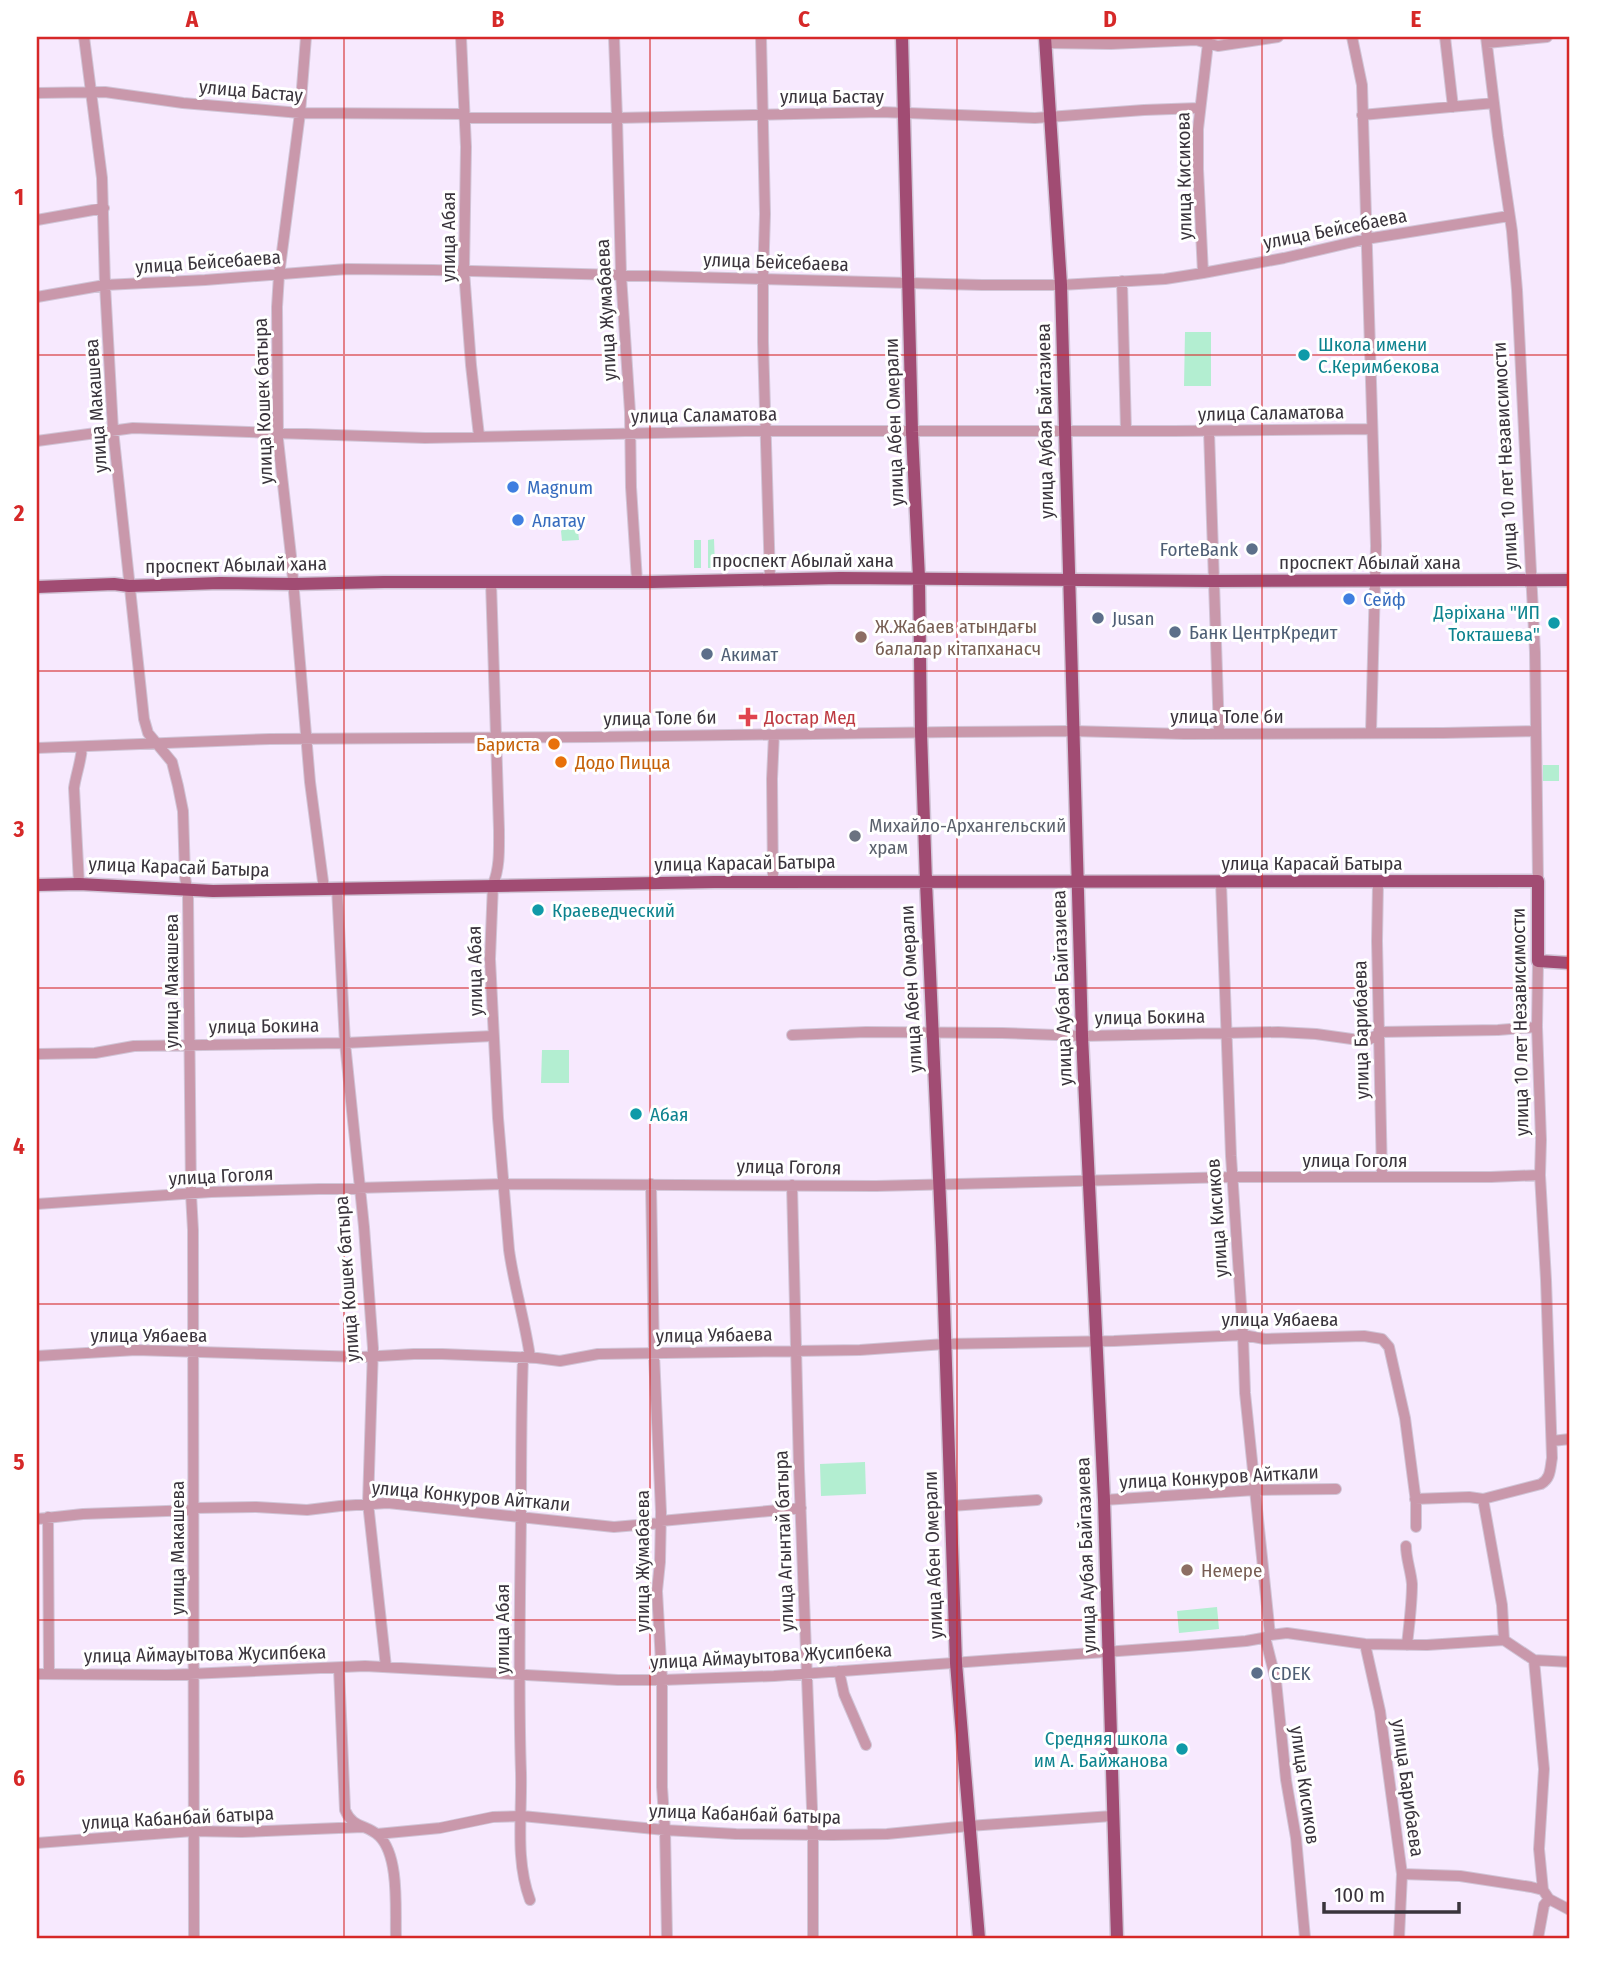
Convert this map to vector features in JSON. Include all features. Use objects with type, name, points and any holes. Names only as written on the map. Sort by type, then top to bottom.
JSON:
[{"type":"main road","name":"улица Абен Омерали","points":[[902,37],[912,432],[919,578],[921,732],[956,1663],[979,1938]]},
{"type":"main road","name":"улица Аубая Байгазиева","points":[[1045,40],[1061,285],[1082,1036],[1104,1500],[1117,1938]]},
{"type":"main road","name":"проспект Абылай хана","points":[[37,587],[114,584],[129,586],[919,578],[1375,582],[1570,580]]},
{"type":"main road","name":"улица Карасай Батыра","points":[[37,885],[79,884],[187,890],[773,882],[1538,881]]},
{"type":"main road","name":"улица 10 лет Независимости","points":[[1538,881],[1538,961]]},
{"type":"main road","points":[[1538,961],[1570,963]]},
{"type":"street","name":"улица Макашева","points":[[84,37],[102,178],[113,430],[144,719],[148,733],[172,762],[178,786],[183,811],[188,896],[193,1230],[194,1938]]},
{"type":"street","name":"улица Кошек батыра","points":[[306,37],[300,113],[279,275],[278,433],[306,740],[324,889]]},
{"type":"street","name":"улица Абая","points":[[461,37],[466,147],[464,271],[479,436]]},
{"type":"street","name":"улица Жумабаева","points":[[614,37],[621,275],[637,581]]},
{"type":"street","points":[[761,37],[770,579]]},
{"type":"street","points":[[1045,40],[1111,44],[1206,40],[1218,46],[1278,37]]},
{"type":"street","points":[[1352,37],[1362,85],[1376,546],[1371,732]]},
{"type":"street","points":[[1445,37],[1453,107]]},
{"type":"street","points":[[1486,40],[1547,37]]},
{"type":"street","name":"улица Кисикова","points":[[1203,273],[1198,169],[1199,108],[1206,40]]},
{"type":"street","name":"улица 10 лет Независимости","points":[[1486,40],[1517,290],[1535,652],[1538,881]]},
{"type":"street","name":"улица Бастау","points":[[37,93],[92,92],[300,113],[617,118],[881,112],[1035,118],[1199,108]]},
{"type":"street","points":[[1362,115],[1494,103]]},
{"type":"street","points":[[37,220],[104,208]]},
{"type":"street","name":"улица Бейсебаева","points":[[37,297],[105,285],[346,269],[1061,285],[1203,273],[1366,239],[1509,216]]},
{"type":"street","points":[[1122,281],[1126,431]]},
{"type":"street","name":"улица Саламатова","points":[[37,441],[133,428],[374,437],[767,431],[1372,429]]},
{"type":"street","points":[[1209,431],[1219,733]]},
{"type":"street","name":"улица Абая","points":[[491,582],[499,830],[489,958],[509,1250],[526,1357],[520,1517],[522,1816],[519,1843],[520,1864],[530,1900]]},
{"type":"street","name":"улица Толе би","points":[[37,748],[270,739],[1072,731],[1536,731]]},
{"type":"street","points":[[773,882],[772,779],[775,734]]},
{"type":"street","points":[[79,884],[74,788],[82,759],[82,747]]},
{"type":"street","name":"улица Кисиков","points":[[1221,881],[1232,1177],[1245,1392],[1267,1636],[1276,1681],[1306,1938]]},
{"type":"street","name":"улица Барибаева","points":[[1378,882],[1382,1177]]},
{"type":"street","name":"улица Кошек батыра","points":[[337,888],[345,1043],[373,1348],[368,1503],[386,1667]]},
{"type":"street","name":"улица 10 лет Независимости","points":[[1483,1499],[1534,1486],[1546,1481],[1550,1475],[1552,1441],[1540,1175],[1538,961]]},
{"type":"street","name":"улица Бокина","points":[[792,1035],[932,1032],[1082,1036],[1278,1032],[1366,1041],[1379,1033],[1537,1027]]},
{"type":"street","name":"улица Бокина","points":[[37,1054],[95,1053],[134,1046],[345,1043],[493,1036]]},
{"type":"street","name":"улица Гоголя","points":[[37,1203],[211,1192],[504,1184],[876,1186],[1232,1177],[1540,1175]]},
{"type":"street","name":"улица Жумабаева","points":[[651,1184],[661,1522],[657,1591],[662,1680],[667,1938]]},
{"type":"street","name":"улица Агынтай батыра","points":[[792,1185],[799,1469],[813,1834],[813,1938]]},
{"type":"street","name":"улица Уябаева","points":[[37,1356],[136,1350],[294,1356],[414,1353],[526,1357],[560,1361],[597,1354],[860,1350],[1243,1335],[1265,1339],[1364,1336],[1381,1339],[1389,1347],[1405,1418],[1415,1499]]},
{"type":"street","points":[[1552,1441],[1570,1439]]},
{"type":"street","name":"улица Конкуров Айткали","points":[[1104,1500],[1255,1490],[1336,1489]]},
{"type":"street","points":[[1416,1527],[1415,1499],[1483,1499],[1502,1605],[1504,1640],[1534,1660],[1570,1662]]},
{"type":"street","points":[[951,1506],[1037,1500]]},
{"type":"street","name":"улица Конкуров Айткали","points":[[37,1519],[194,1509],[256,1507],[307,1510],[388,1503],[614,1527],[801,1508]]},
{"type":"street","points":[[48,1517],[49,1674]]},
{"type":"street","points":[[1406,1546],[1412,1580],[1407,1645]]},
{"type":"street","name":"улица Аймауытова Жусипбека","points":[[37,1674],[195,1674],[386,1667],[662,1680],[774,1676],[1187,1646],[1246,1641],[1287,1633],[1365,1644],[1407,1645],[1504,1640]]},
{"type":"street","name":"улица Барибаева","points":[[1365,1644],[1380,1712],[1402,1874],[1399,1938]]},
{"type":"street","points":[[1534,1660],[1544,1769],[1539,1849],[1546,1895],[1538,1938]]},
{"type":"street","points":[[339,1668],[345,1810],[348,1819],[377,1834],[386,1847],[393,1869],[396,1938]]},
{"type":"street","points":[[839,1671],[844,1694],[866,1745]]},
{"type":"street","name":"улица Кабанбай батыра","points":[[377,1834],[440,1828],[493,1817],[522,1816],[736,1834],[887,1834],[1112,1816]]},
{"type":"street","name":"улица Кабанбай батыра","points":[[37,1843],[193,1831],[242,1832],[363,1827]]},
{"type":"street","points":[[1402,1874],[1460,1876],[1531,1886],[1570,1910]]},
{"type":"green space","points":[[1185,332],[1211,332],[1211,386],[1184,386]]},
{"type":"green space","points":[[574,517],[577,520],[579,540],[562,541],[561,531]]},
{"type":"green space","points":[[714,539],[715,568],[708,568],[708,540]]},
{"type":"green space","points":[[694,540],[701,540],[701,568],[694,568]]},
{"type":"green space","points":[[1543,765],[1559,765],[1559,781],[1543,781]]},
{"type":"green space","points":[[542,1050],[569,1050],[569,1083],[541,1083]]},
{"type":"green space","points":[[865,1462],[866,1494],[821,1496],[820,1464]]},
{"type":"green space","points":[[1217,1607],[1219,1629],[1179,1633],[1177,1611]]},
{"type":"place","name":"Школа имени С.Керимбекова","points":[[1304,355]]},
{"type":"place","name":"Magnum","points":[[513,487]]},
{"type":"place","name":"Алатау","points":[[518,520]]},
{"type":"place","name":"ForteBank","points":[[1252,549]]},
{"type":"place","name":"Сейф","points":[[1349,599]]},
{"type":"place","name":"Jusan","points":[[1098,618]]},
{"type":"place","name":"Дәріхана \"ИП Токташева\"","points":[[1554,623]]},
{"type":"place","name":"Банк ЦентрКредит","points":[[1175,632]]},
{"type":"place","name":"Ж.Жабаев атындағы балалар кітапханасч","points":[[861,637]]},
{"type":"place","name":"Акимат","points":[[707,654]]},
{"type":"place","name":"Достар Мед","points":[[748,717]]},
{"type":"place","name":"Бариста","points":[[554,744]]},
{"type":"place","name":"Додо Пицца","points":[[561,762]]},
{"type":"place","name":"Михайло-Архангельский храм","points":[[855,836]]},
{"type":"place","name":"Краеведческий","points":[[538,910]]},
{"type":"place","name":"Абая","points":[[636,1114]]},
{"type":"place","name":"Немере","points":[[1187,1570]]},
{"type":"place","name":"CDEK","points":[[1257,1673]]},
{"type":"place","name":"Средняя школа им А. Байжанова","points":[[1182,1749]]}]
